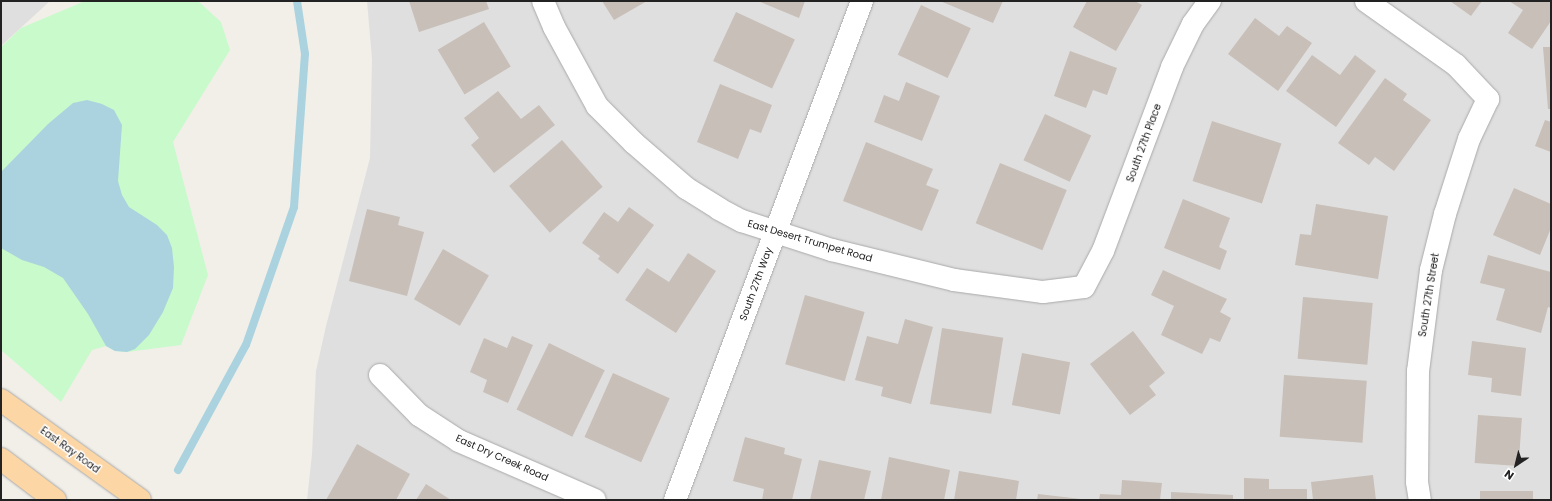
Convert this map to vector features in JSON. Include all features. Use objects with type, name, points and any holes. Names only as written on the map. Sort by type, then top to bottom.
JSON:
[{"type":"main road","name":"East Ray Road","points":[[1,400],[137,498]]},
{"type":"main road","points":[[1,459],[55,500]]},
{"type":"street","name":"East Desert Trumpet Road","points":[[542,1],[554,27],[597,106],[634,143],[686,188],[742,221],[832,250],[954,280],[1043,292],[1084,287]]},
{"type":"street","name":"South 27th Way","points":[[675,500],[862,1]]},
{"type":"street","name":"South 27th Place","points":[[1084,287],[1106,244],[1172,67],[1193,24],[1210,1]]},
{"type":"street","name":"South 27th Street","points":[[1366,1],[1456,65],[1488,99],[1469,139],[1445,214],[1431,270],[1418,371],[1417,482],[1420,500]]},
{"type":"street","name":"East Dry Creek Road","points":[[380,375],[418,415],[459,440],[595,500]]},
{"type":"shaded area","points":[[1,1],[50,1],[1,46]]},
{"type":"shaded area","points":[[367,1],[1551,1],[1551,500],[307,500],[312,454],[316,371],[326,326],[370,158],[372,59]]},
{"type":"green space","points":[[85,1],[198,1],[221,22],[230,50],[173,142],[208,275],[181,345],[127,352],[115,351],[106,346],[92,350],[61,402],[1,350],[1,47],[21,28]]},
{"type":"water","points":[[87,100],[102,104],[114,110],[122,125],[118,181],[122,195],[129,207],[157,225],[167,235],[172,248],[174,267],[173,288],[163,312],[149,335],[135,349],[127,352],[115,351],[106,346],[88,314],[63,278],[44,267],[22,260],[1,248],[1,172],[48,124],[73,103]]},
{"type":"building","points":[[409,1],[486,1],[489,9],[419,32]]},
{"type":"building","points":[[602,1],[647,1],[614,20]]},
{"type":"building","points":[[758,1],[805,1],[799,18]]},
{"type":"building","points":[[940,1],[1003,1],[993,23]]},
{"type":"building","points":[[1087,1],[1135,1],[1142,5],[1116,51],[1073,27]]},
{"type":"building","points":[[1450,1],[1482,1],[1471,16]]},
{"type":"building","points":[[1509,1],[1551,1],[1551,21],[1532,49],[1508,33],[1523,10]]},
{"type":"building","points":[[921,5],[971,28],[948,78],[898,55]]},
{"type":"building","points":[[736,12],[795,39],[772,88],[713,61]]},
{"type":"building","points":[[1255,18],[1279,36],[1287,26],[1312,43],[1278,91],[1228,54]]},
{"type":"building","points":[[484,22],[511,67],[464,94],[438,50]]},
{"type":"building","points":[[1543,47],[1551,47],[1551,109],[1548,109]]},
{"type":"building","points":[[1070,51],[1117,68],[1107,95],[1093,90],[1086,108],[1054,96]]},
{"type":"building","points":[[1312,55],[1340,75],[1355,55],[1376,71],[1336,127],[1286,91]]},
{"type":"building","points":[[1385,78],[1407,94],[1403,100],[1431,120],[1394,171],[1375,157],[1369,165],[1338,143]]},
{"type":"building","points":[[906,82],[940,96],[922,141],[874,122],[884,95],[899,101]]},
{"type":"building","points":[[720,84],[772,105],[761,133],[750,129],[738,159],[697,142]]},
{"type":"building","points":[[498,91],[521,119],[539,105],[555,125],[494,173],[471,145],[479,138],[464,118]]},
{"type":"building","points":[[1045,114],[1091,136],[1070,182],[1023,160]]},
{"type":"building","points":[[1545,120],[1551,122],[1551,152],[1535,146]]},
{"type":"building","points":[[1212,121],[1281,144],[1262,203],[1193,181]]},
{"type":"building","points":[[562,140],[603,187],[550,233],[509,186]]},
{"type":"building","points":[[866,142],[933,169],[926,185],[939,190],[922,231],[843,201]]},
{"type":"building","points":[[1000,163],[1067,190],[1042,250],[976,223]]},
{"type":"building","points":[[1514,188],[1551,204],[1551,228],[1540,255],[1493,235]]},
{"type":"building","points":[[1183,199],[1230,218],[1219,247],[1227,251],[1220,270],[1164,248]]},
{"type":"building","points":[[1316,204],[1388,216],[1378,279],[1295,265],[1300,234],[1311,235]]},
{"type":"building","points":[[629,207],[654,225],[618,274],[598,259],[600,256],[582,243],[604,212],[618,222]]},
{"type":"building","points":[[367,209],[400,217],[398,225],[424,232],[407,296],[349,281]]},
{"type":"building","points":[[443,249],[489,276],[460,326],[414,299]]},
{"type":"building","points":[[688,253],[716,271],[676,333],[625,300],[647,268],[669,282]]},
{"type":"building","points":[[1488,255],[1551,272],[1551,308],[1548,307],[1541,333],[1496,320],[1505,289],[1480,283]]},
{"type":"building","points":[[1163,270],[1227,299],[1220,312],[1231,318],[1220,342],[1210,338],[1202,354],[1161,335],[1174,306],[1151,295]]},
{"type":"building","points":[[805,295],[865,312],[845,381],[785,364]]},
{"type":"building","points":[[1303,297],[1373,303],[1367,365],[1298,359]]},
{"type":"building","points":[[905,319],[933,327],[911,404],[881,396],[883,387],[855,380],[867,336],[898,344]]},
{"type":"building","points":[[942,328],[1003,338],[991,414],[930,404]]},
{"type":"building","points":[[1133,331],[1165,373],[1149,386],[1156,395],[1130,415],[1090,364]]},
{"type":"building","points":[[512,336],[533,345],[508,403],[483,392],[487,380],[470,372],[484,338],[507,348]]},
{"type":"building","points":[[1472,341],[1526,348],[1521,396],[1491,392],[1492,378],[1468,375]]},
{"type":"building","points":[[549,343],[605,370],[572,437],[517,410]]},
{"type":"building","points":[[1022,353],[1070,362],[1060,414],[1012,405]]},
{"type":"building","points":[[613,373],[670,398],[641,462],[585,437]]},
{"type":"building","points":[[1284,375],[1367,381],[1362,443],[1280,437]]},
{"type":"building","points":[[1478,415],[1522,418],[1519,466],[1475,463]]},
{"type":"building","points":[[745,437],[785,448],[784,454],[802,459],[792,500],[762,500],[764,489],[733,481]]},
{"type":"building","points":[[357,444],[410,474],[396,500],[326,500]]},
{"type":"building","points":[[889,457],[950,470],[944,500],[881,500]]},
{"type":"building","points":[[819,460],[871,471],[864,500],[810,500]]},
{"type":"building","points":[[959,471],[1019,481],[1016,500],[954,500]]},
{"type":"building","points":[[1373,475],[1376,500],[1313,500],[1311,482]]},
{"type":"building","points":[[1244,478],[1269,479],[1269,489],[1307,489],[1307,500],[1244,500]]},
{"type":"building","points":[[1122,480],[1162,483],[1160,500],[1099,500],[1100,494],[1121,495]]},
{"type":"building","points":[[426,484],[451,500],[416,500]]},
{"type":"building","points":[[1480,491],[1533,491],[1533,500],[1480,500]]},
{"type":"building","points":[[1171,492],[1233,495],[1233,500],[1171,500]]},
{"type":"building","points":[[1038,494],[1081,499],[1081,500],[1037,500]]},
{"type":"waterway","points":[[178,470],[246,345],[294,207],[305,54],[297,1]]}]
